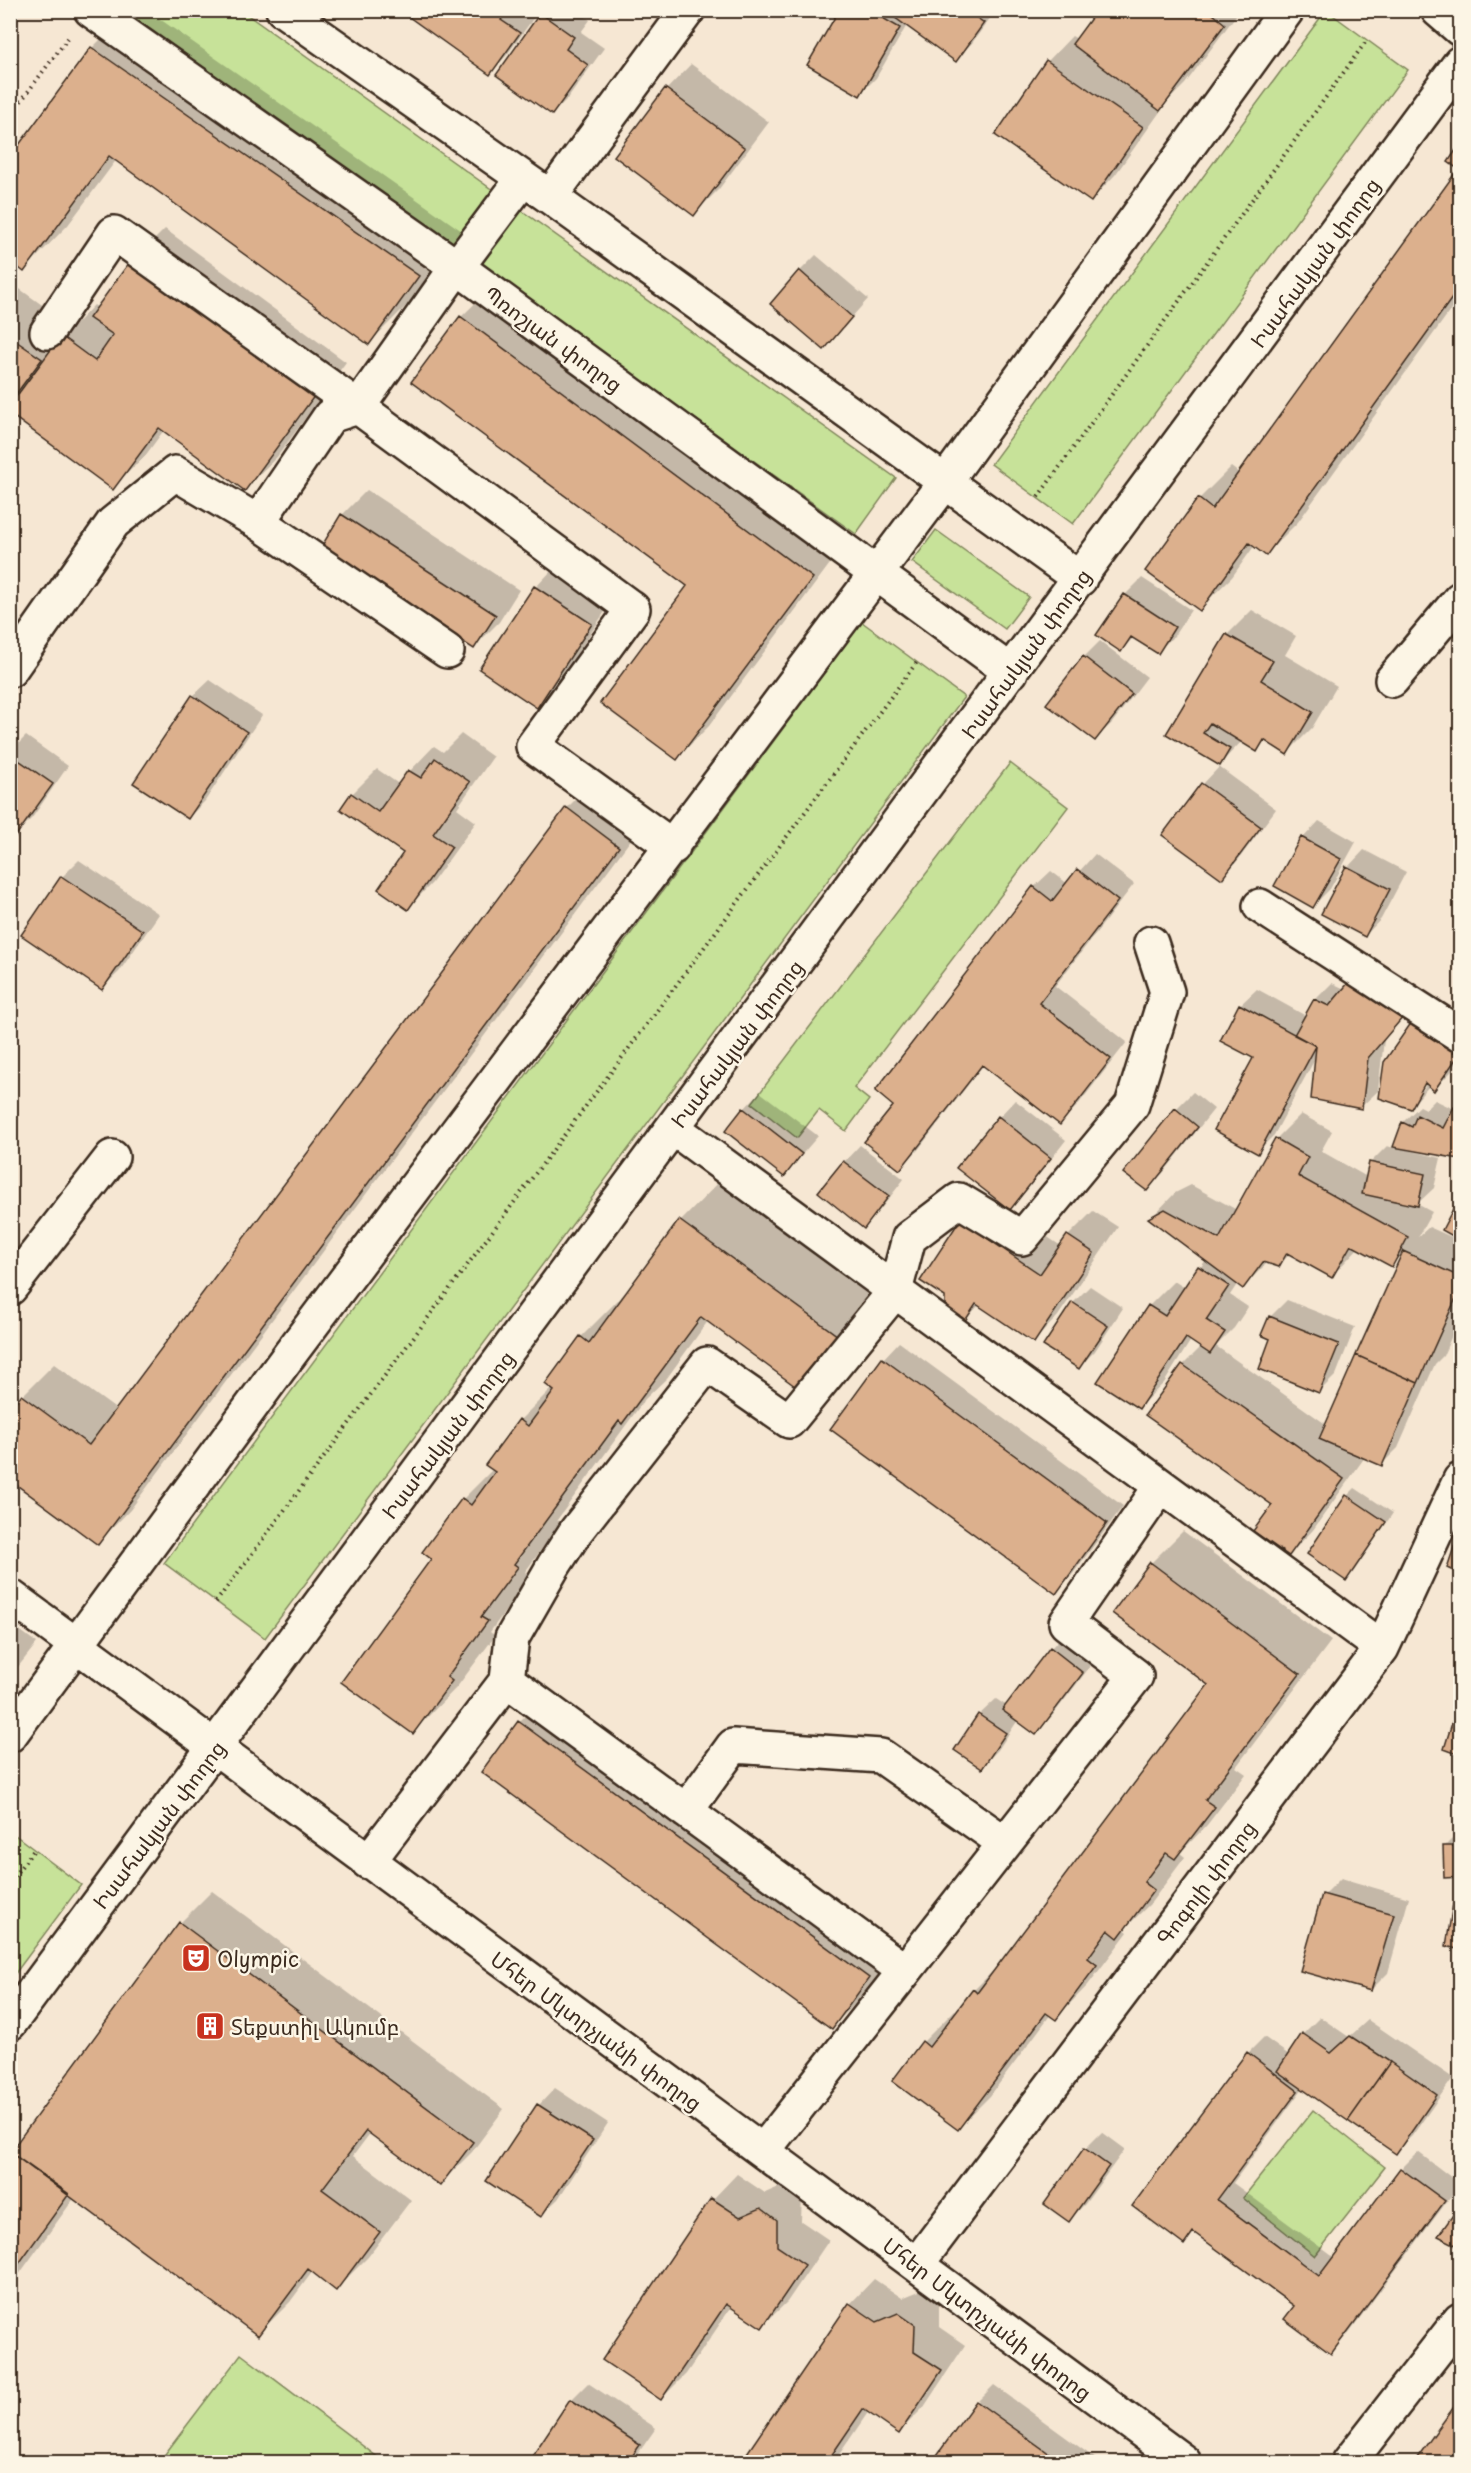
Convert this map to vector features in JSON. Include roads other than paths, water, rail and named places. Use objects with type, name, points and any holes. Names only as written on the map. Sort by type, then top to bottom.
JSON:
[{"type":"street","name":"Պռոշյան փողոց","points":[[91,10],[457,267],[1011,672]]},
{"type":"street","points":[[283,10],[550,197],[1080,579]]},
{"type":"street","points":[[550,197],[688,10]]},
{"type":"street","points":[[10,1735],[290,1354],[945,482],[1287,10]]},
{"type":"street","points":[[1438,10],[1461,29]]},
{"type":"street","name":"Իսահակյան փողոց","points":[[10,2023],[1461,63]]},
{"type":"street","points":[[258,522],[330,416],[358,406],[523,179]]},
{"type":"street","points":[[47,332],[114,233],[358,406],[633,609],[533,746],[673,847]]},
{"type":"street","points":[[10,670],[113,523],[175,473],[258,522],[447,651]]},
{"type":"street","points":[[1392,680],[1461,599]]},
{"type":"street","points":[[1260,906],[1461,1035]]},
{"type":"street","points":[[368,1862],[507,1680],[512,1638],[554,1566],[596,1505],[707,1364],[789,1421],[895,1291],[909,1238],[959,1200],[1022,1238],[1132,1106],[1167,992],[1151,943]]},
{"type":"street","points":[[673,1128],[1382,1648]]},
{"type":"street","points":[[10,1288],[112,1157]]},
{"type":"street","name":"Գոգոլի փողոց","points":[[917,2264],[1382,1648],[1461,1480]]},
{"type":"street","points":[[763,2151],[1136,1676],[1066,1623],[1161,1486]]},
{"type":"street","name":"Մհեր Մկտրչյանի փողոց","points":[[10,1596],[1184,2463]]},
{"type":"street","points":[[507,1680],[905,1971]]},
{"type":"street","points":[[686,1811],[733,1746],[881,1756],[1005,1844]]},
{"type":"street","points":[[1349,2463],[1461,2320]]},
{"type":"place","name":"Olympic","points":[[196,1958]]},
{"type":"place","name":"Տեքստիլ Ակումբ","points":[[210,2026]]}]
